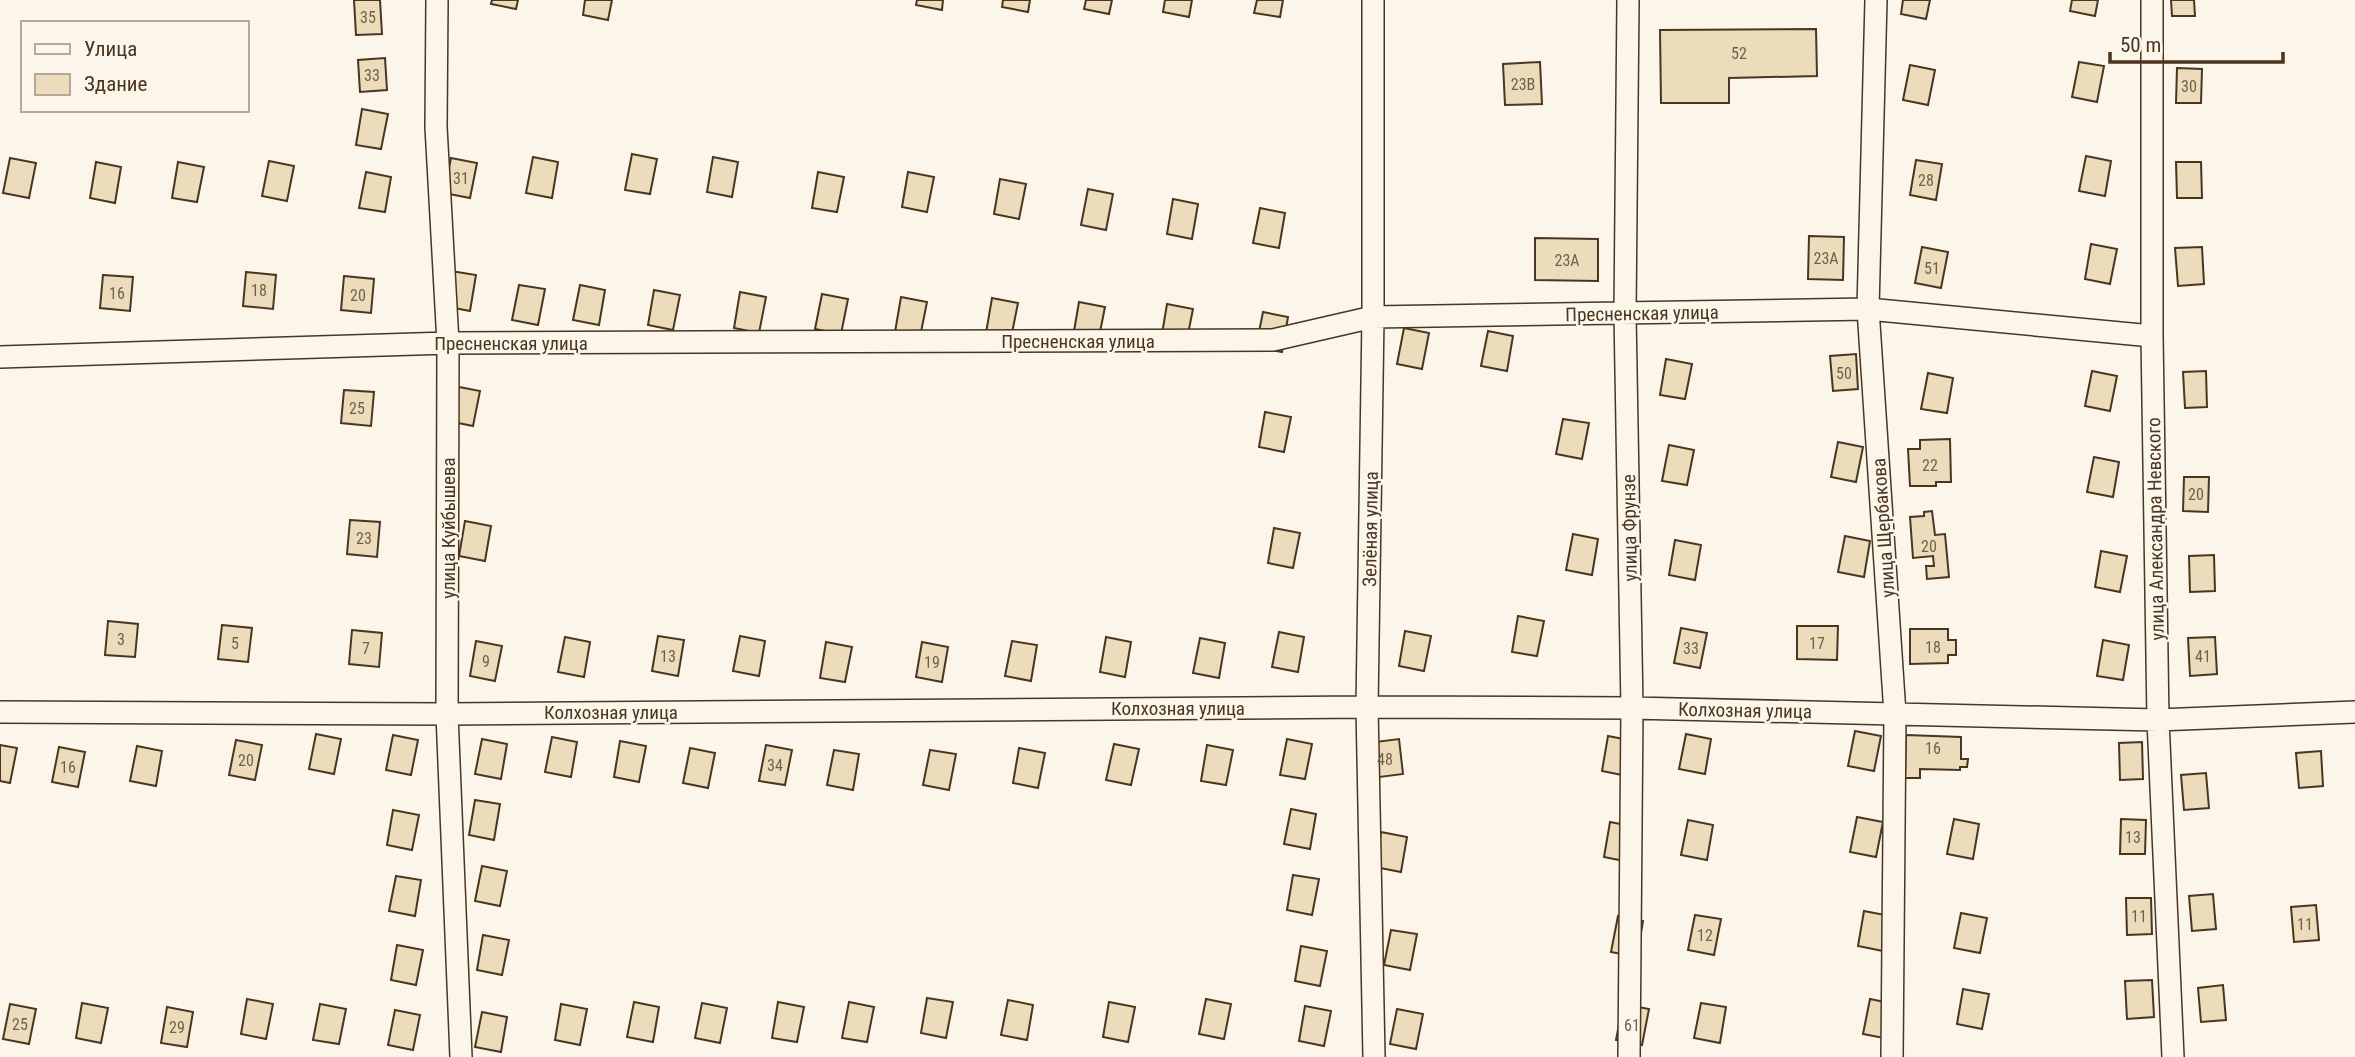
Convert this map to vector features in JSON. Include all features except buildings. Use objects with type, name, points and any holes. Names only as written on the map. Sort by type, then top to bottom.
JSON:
[{"type":"street","name":"улица Куйбышева","points":[[437,0],[436,127],[448,343],[447,714],[461,1057]]},
{"type":"street","name":"Зелёная улица","points":[[1373,0],[1373,317],[1367,707],[1374,1057]]},
{"type":"street","name":"улица Фрунзе","points":[[1629,0],[1625,314],[1632,708],[1629,1057]]},
{"type":"street","name":"улица Щербакова","points":[[1876,0],[1868,309],[1895,714],[1892,1057]]},
{"type":"street","name":"улица Александра Невского","points":[[2152,0],[2152,336],[2158,720],[2173,1057]]},
{"type":"street","name":"Пресненская улица","points":[[0,356],[448,343],[1273,340],[1373,317],[1868,309],[2152,336]]},
{"type":"street","name":"Колхозная улица","points":[[0,712],[447,714],[1367,707],[1632,708],[2158,720],[2355,712]]}]
